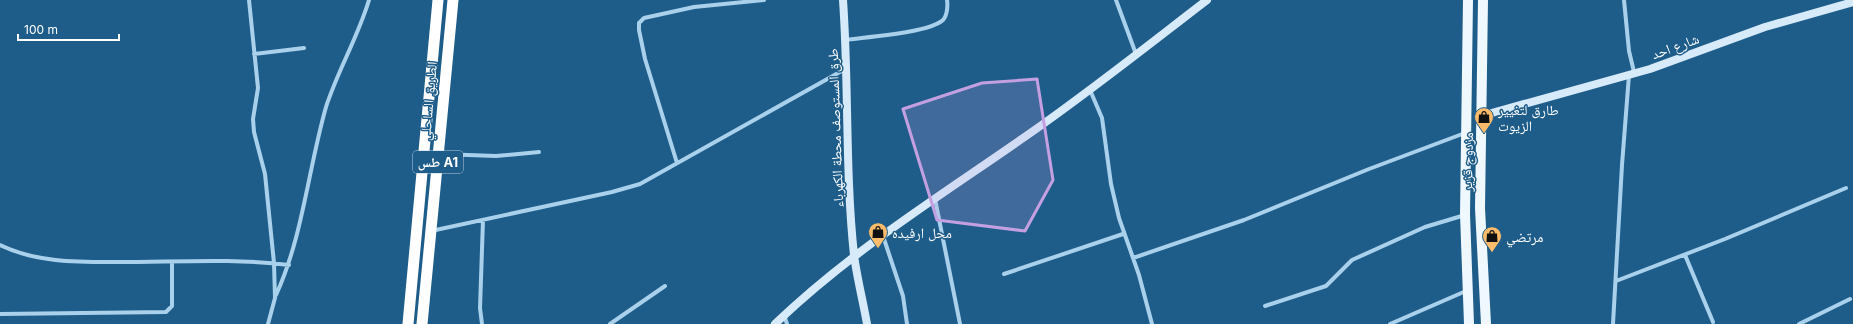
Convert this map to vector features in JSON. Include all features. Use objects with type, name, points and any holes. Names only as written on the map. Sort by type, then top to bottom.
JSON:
[{"type":"highway","name":"الطريق الساحلي","points":[[408,324],[438,0]]},
{"type":"highway","name":"الطريق الساحلي","points":[[422,324],[453,0]]},
{"type":"main road","name":"مزدوج قزير","points":[[1468,0],[1465,214],[1469,324]]},
{"type":"main road","name":"مزدوج قزير","points":[[1483,0],[1480,208],[1486,324]]},
{"type":"main road","points":[[1465,155],[1480,155]]},
{"type":"street","points":[[249,0],[258,88],[253,119],[254,132],[265,174],[276,298]]},
{"type":"street","points":[[268,324],[289,265],[326,108],[342,65],[362,21],[369,0]]},
{"type":"street","points":[[677,163],[645,58],[639,23],[644,18],[694,7],[764,0]]},
{"type":"street","name":"طرق المستوصف محطة الكهرباء","points":[[843,0],[847,68],[848,165],[854,256],[867,324]]},
{"type":"street","points":[[846,40],[904,32],[937,24],[944,20],[947,13],[948,0]]},
{"type":"street","points":[[1116,0],[1136,54]]},
{"type":"street","points":[[775,324],[854,256],[1026,137],[1207,0]]},
{"type":"street","points":[[1613,324],[1622,165],[1632,73],[1624,0]]},
{"type":"street","name":"شارع احد","points":[[1481,116],[1650,69],[1765,27],[1853,2]]},
{"type":"street","points":[[254,54],[304,48]]},
{"type":"street","points":[[431,231],[628,188],[652,178],[847,68]]},
{"type":"street","points":[[1090,89],[1102,118],[1111,184],[1123,234],[1133,258],[1152,324]]},
{"type":"street","points":[[1133,258],[1230,225],[1369,169],[1465,133]]},
{"type":"street","points":[[438,154],[496,156],[539,152]]},
{"type":"street","points":[[1616,281],[1725,239],[1846,188]]},
{"type":"street","points":[[935,199],[960,324]]},
{"type":"street","points":[[1265,306],[1326,286],[1352,260],[1426,227],[1465,214]]},
{"type":"street","points":[[482,324],[480,308],[483,220]]},
{"type":"street","points":[[1004,274],[1123,234]]},
{"type":"street","points":[[882,236],[902,296],[907,324]]},
{"type":"street","points":[[0,245],[23,254],[73,261],[274,263],[289,265]]},
{"type":"street","points":[[1685,255],[1713,322]]},
{"type":"street","points":[[0,314],[166,312],[172,306],[172,262]]},
{"type":"street","points":[[610,324],[665,286]]},
{"type":"street","points":[[1390,324],[1468,290]]},
{"type":"street","points":[[1799,324],[1850,298]]},
{"type":"street","points":[[784,315],[787,324]]},
{"type":"highlighted area","points":[[1037,79],[1053,180],[1025,231],[937,220],[903,109],[982,83]]},
{"type":"place","name":"طارق لتغيير الزيوت","points":[[1484,134]]},
{"type":"place","name":"محل ارفيده","points":[[878,249]]},
{"type":"place","name":"مرتضي","points":[[1492,253]]}]
